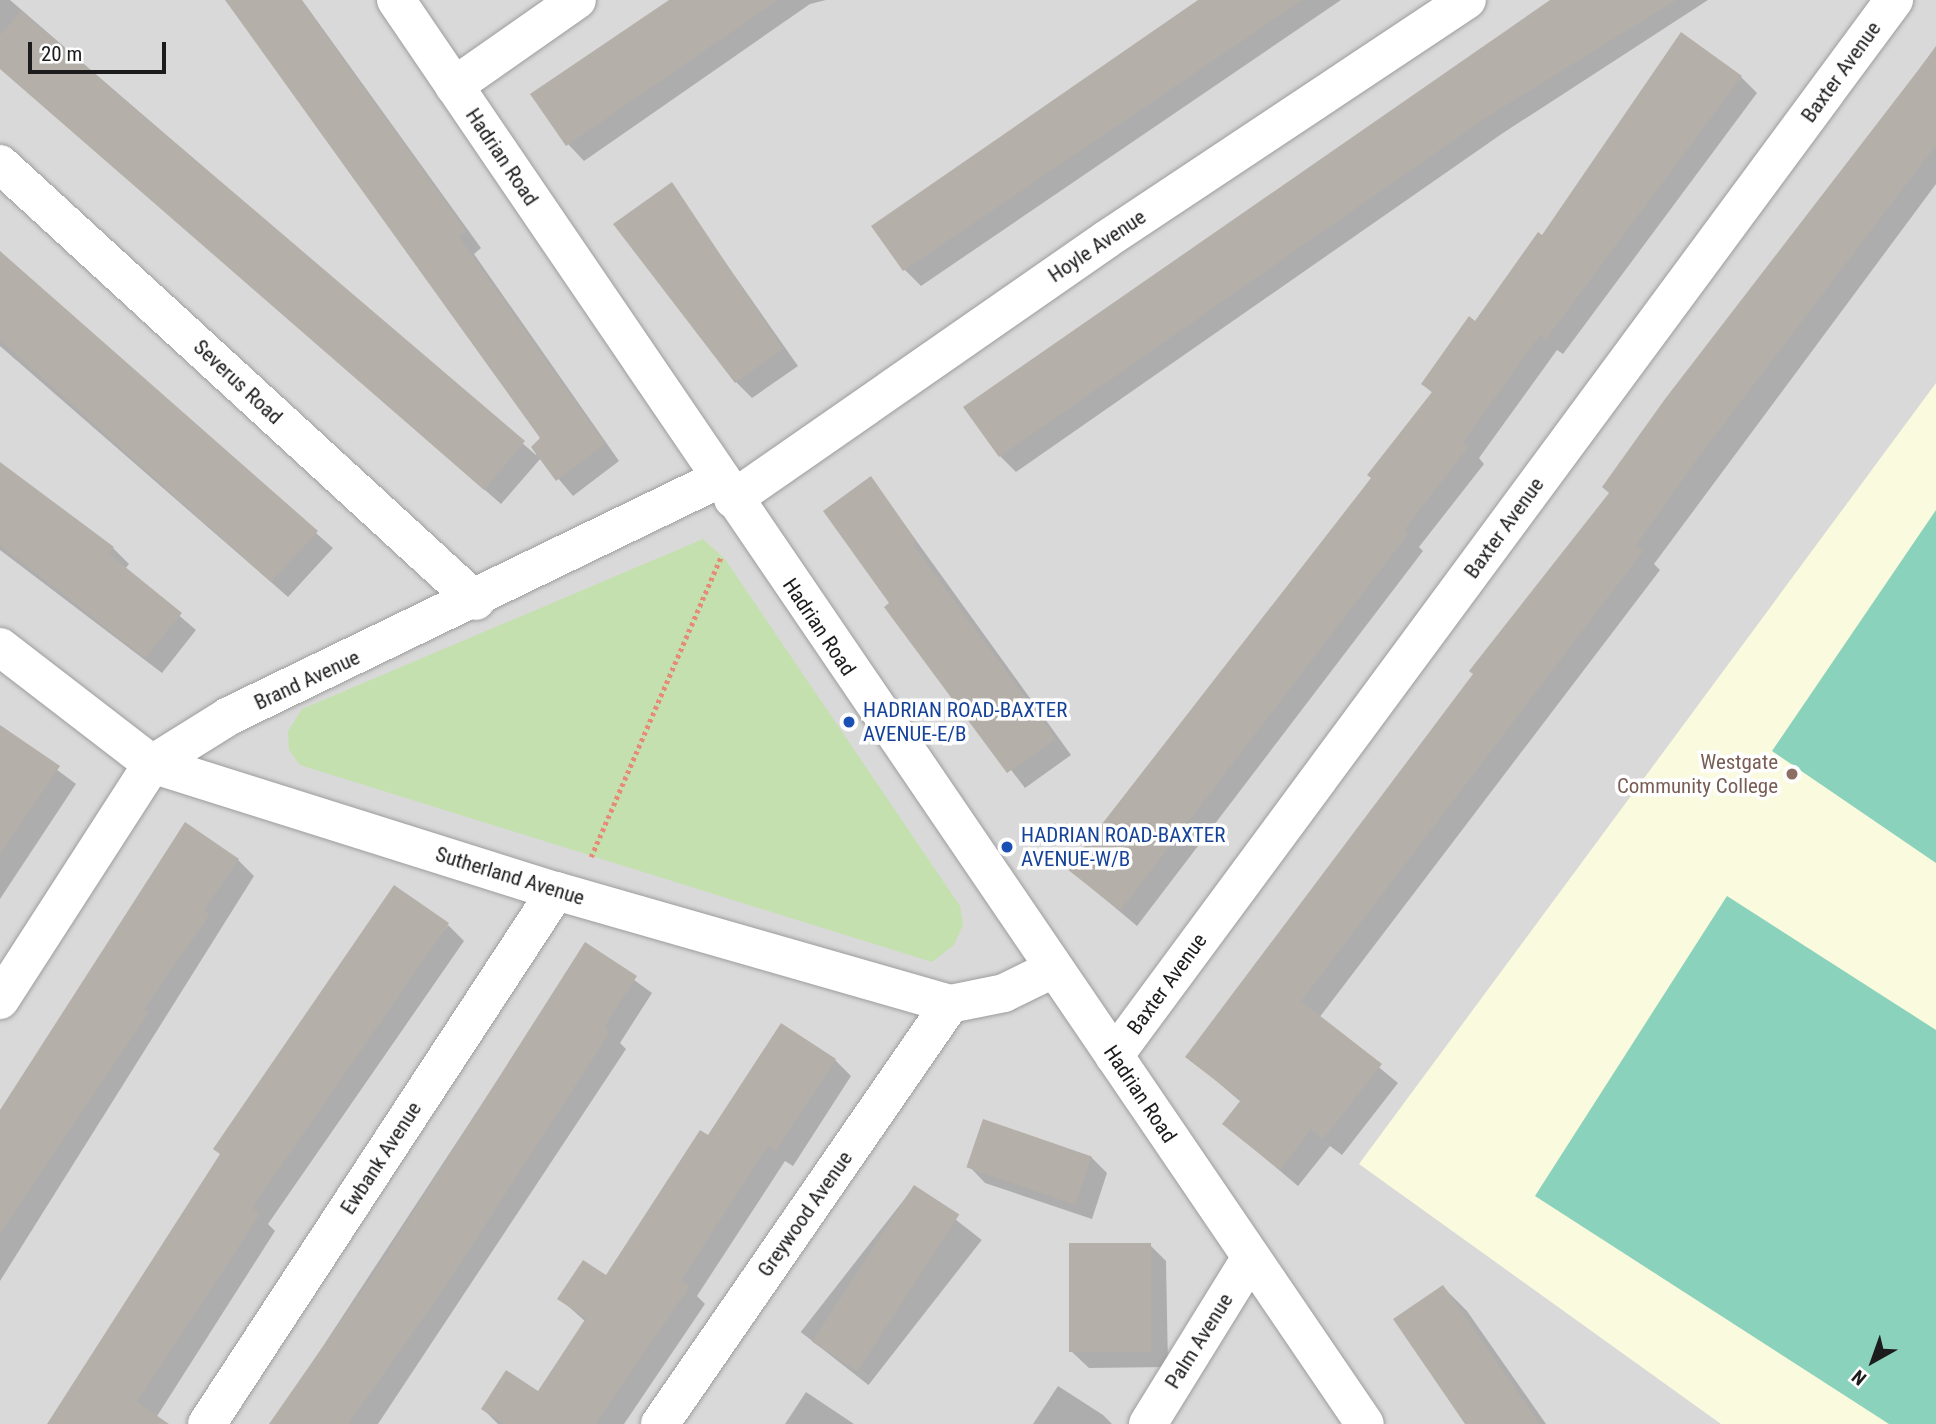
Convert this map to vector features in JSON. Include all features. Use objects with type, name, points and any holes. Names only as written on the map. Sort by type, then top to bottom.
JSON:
[{"type":"street","name":"Hadrian Road","points":[[396,0],[730,497],[1365,1424]]},
{"type":"street","points":[[454,86],[578,0]]},
{"type":"street","name":"Hoyle Avenue","points":[[730,497],[1107,239],[1467,0]]},
{"type":"street","name":"Baxter Avenue","points":[[1114,1056],[1894,0]]},
{"type":"street","name":"Severus Road","points":[[0,164],[476,601]]},
{"type":"street","name":"Brand Avenue","points":[[0,1000],[152,764],[229,716],[476,601],[730,497]]},
{"type":"street","name":"Sutherland Avenue","points":[[0,647],[152,764],[565,894],[950,1004],[1004,993],[1053,969]]},
{"type":"street","name":"Ewbank Avenue","points":[[207,1424],[565,894]]},
{"type":"street","name":"Greywood Avenue","points":[[660,1424],[950,1004]]},
{"type":"street","name":"Palm Avenue","points":[[1148,1424],[1251,1257]]},
{"type":"path","points":[[565,894],[730,497]]},
{"type":"shaded area","points":[[0,0],[1936,0],[1936,1424],[0,1424]]},
{"type":"shaded area","name":"Westgate Community College","points":[[1936,383],[1936,1424],[1721,1424],[1359,1164]]},
{"type":"green space","points":[[1936,510],[1936,863],[1772,751]]},
{"type":"green space","points":[[703,539],[725,559],[960,906],[963,925],[954,945],[932,962],[300,765],[289,750],[288,731],[302,709]]},
{"type":"green space","points":[[1727,896],[1936,1030],[1936,1424],[1889,1424],[1535,1196]]},
{"type":"building","points":[[225,0],[301,0],[466,231],[459,237],[605,444],[556,481],[531,447],[540,438]]},
{"type":"building","points":[[669,0],[778,0],[566,146],[530,94]]},
{"type":"building","points":[[1198,0],[1302,0],[903,271],[871,226]]},
{"type":"building","points":[[1550,0],[1676,0],[1487,117],[999,457],[963,407]]},
{"type":"building","points":[[21,11],[525,441],[484,490],[0,69],[0,35]]},
{"type":"building","points":[[1681,32],[1742,76],[1546,339],[1540,335],[1463,442],[1469,446],[1404,530],[1408,534],[1120,911],[1067,869],[1371,478],[1367,475],[1432,392],[1421,384],[1469,316],[1475,321],[1538,232],[1542,235]]},
{"type":"building","points":[[1936,47],[1936,145],[1700,455],[1636,545],[1643,551],[1301,1001],[1382,1064],[1323,1139],[1311,1129],[1280,1170],[1222,1124],[1241,1100],[1185,1057],[1473,674],[1469,671],[1609,493],[1602,487],[1665,399]]},
{"type":"building","points":[[672,182],[783,349],[735,383],[613,224]]},
{"type":"building","points":[[0,251],[318,531],[271,582],[0,340]]},
{"type":"building","points":[[0,462],[114,547],[108,553],[182,613],[145,658],[0,545]]},
{"type":"building","points":[[871,476],[917,542],[913,545],[1056,739],[1007,773],[884,607],[889,603],[823,511]]},
{"type":"building","points":[[0,725],[60,766],[0,854]]},
{"type":"building","points":[[185,822],[239,859],[204,910],[210,914],[144,1009],[149,1012],[0,1234],[0,1110]]},
{"type":"building","points":[[394,885],[449,923],[252,1208],[260,1214],[137,1402],[169,1424],[47,1424],[220,1154],[213,1149]]},
{"type":"building","points":[[585,942],[637,976],[604,1027],[610,1032],[443,1290],[348,1424],[269,1424],[377,1269]]},
{"type":"building","points":[[781,1023],[836,1059],[776,1151],[768,1146],[681,1280],[690,1286],[595,1424],[504,1424],[481,1409],[506,1370],[538,1391],[586,1318],[557,1299],[583,1260],[606,1275],[700,1130],[708,1135]]},
{"type":"building","points":[[983,1119],[1092,1156],[1075,1205],[966,1167]]},
{"type":"building","points":[[914,1185],[959,1214],[857,1371],[812,1342]]},
{"type":"building","points":[[1069,1243],[1151,1243],[1151,1352],[1069,1352]]},
{"type":"building","points":[[1443,1285],[1540,1424],[1465,1424],[1393,1319]]},
{"type":"place","name":"HADRIAN ROAD-BAXTER AVENUE-E/B","points":[[849,722]]},
{"type":"place","name":"Westgate Community College","points":[[1792,774]]},
{"type":"place","name":"HADRIAN ROAD-BAXTER AVENUE-W/B","points":[[1007,847]]}]
